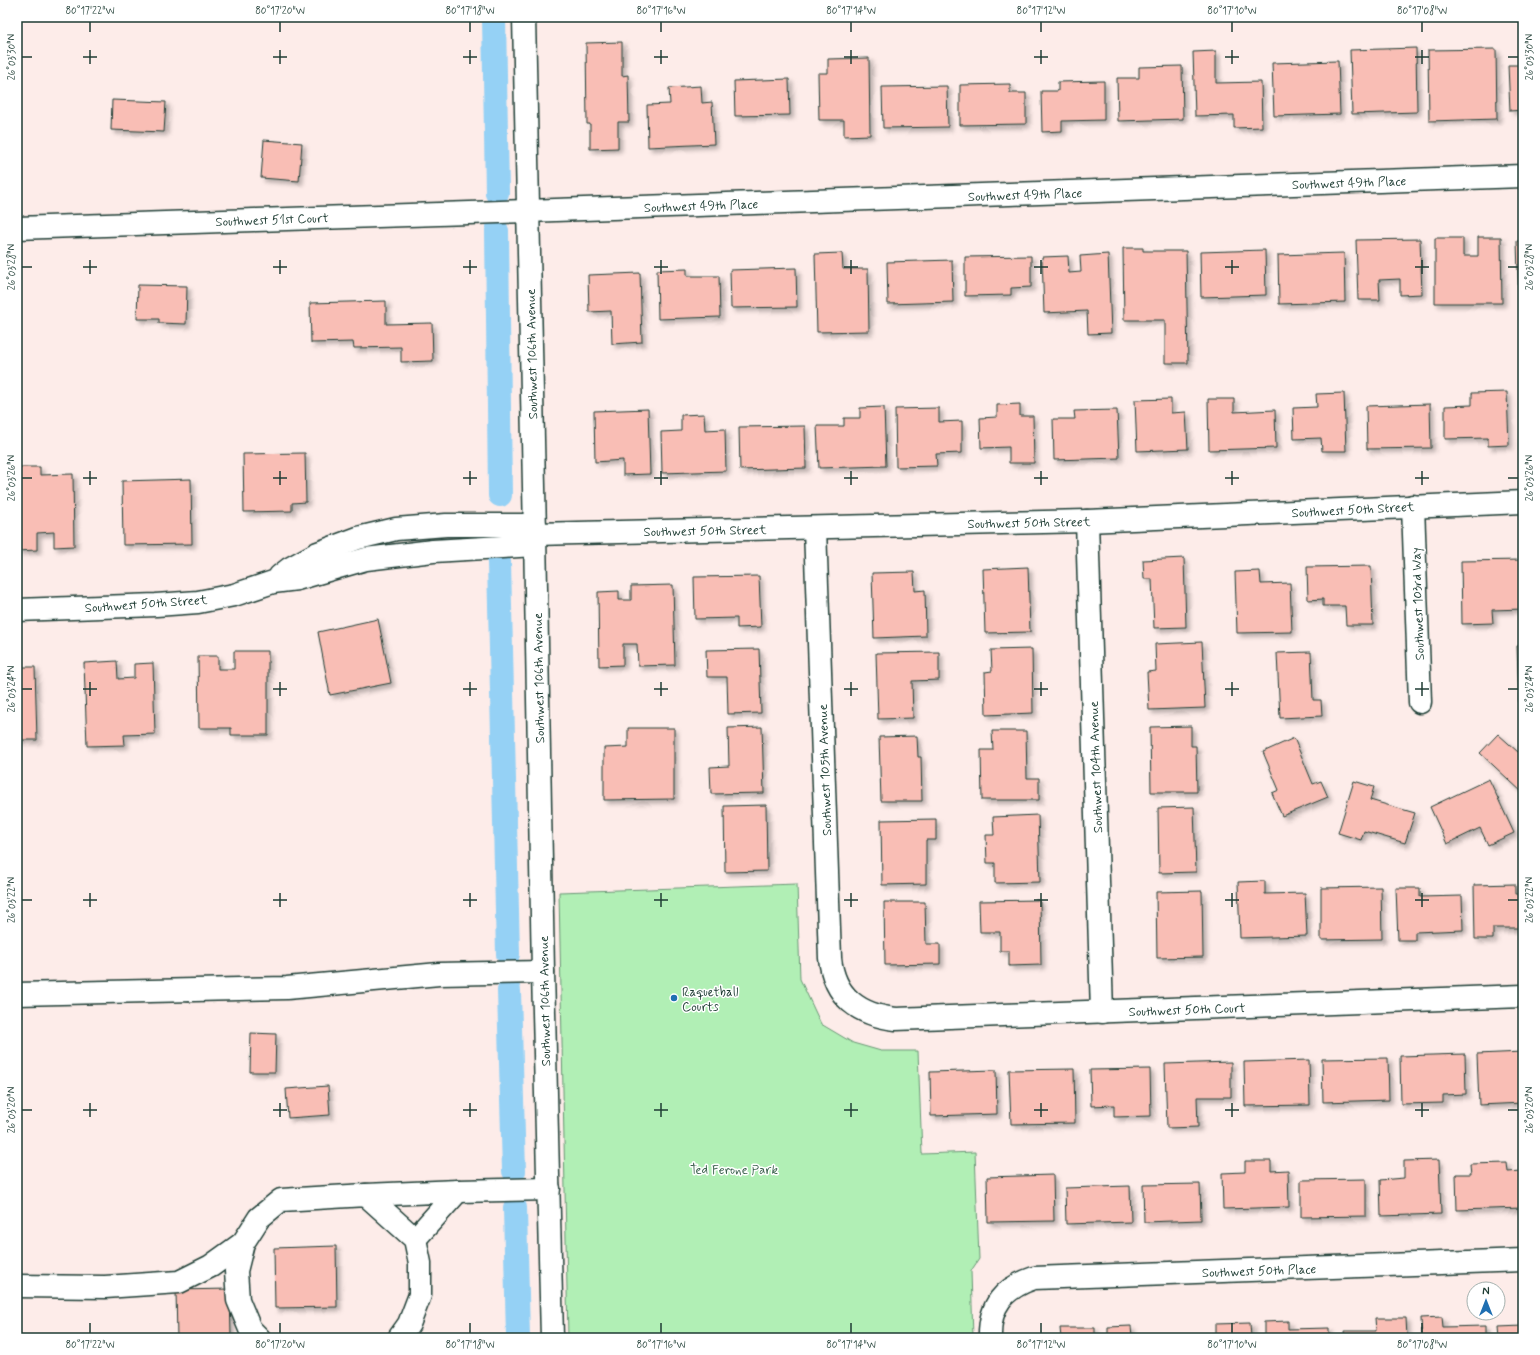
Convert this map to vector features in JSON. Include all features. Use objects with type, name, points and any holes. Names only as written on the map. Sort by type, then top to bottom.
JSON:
[{"type":"street","name":"Southwest 106th Avenue","points":[[524,17],[543,972],[552,1338]]},
{"type":"street","name":"Southwest 49th Place","points":[[527,211],[1523,176]]},
{"type":"street","name":"Southwest 51st Court","points":[[17,228],[527,211]]},
{"type":"street","name":"Southwest 50th Street","points":[[273,582],[289,569],[318,553],[358,538],[396,529],[446,525],[535,534],[1088,521],[1523,502]]},
{"type":"street","name":"Southwest 103rd Way","points":[[1413,506],[1420,702]]},
{"type":"street","name":"Southwest 104th Avenue","points":[[1088,521],[1102,1012]]},
{"type":"street","name":"Southwest 105th Avenue","points":[[815,528],[830,958],[832,972],[837,985],[844,996],[854,1004]]},
{"type":"street","points":[[388,531],[392,556]]},
{"type":"street","name":"Southwest 50th Street","points":[[17,610],[198,602],[234,595],[273,582],[297,579],[366,560],[433,552],[535,534]]},
{"type":"street","points":[[17,994],[287,988],[439,974],[543,972]]},
{"type":"street","name":"Southwest 50th Court","points":[[854,1004],[866,1012],[880,1017],[896,1019],[1523,996]]},
{"type":"street","points":[[259,1338],[250,1329],[238,1300],[236,1271],[243,1243],[259,1218],[281,1200],[458,1191],[549,1189]]},
{"type":"street","points":[[415,1239],[458,1191]]},
{"type":"street","points":[[366,1195],[415,1239],[420,1263],[420,1295],[409,1324],[399,1338]]},
{"type":"street","points":[[17,1286],[104,1287],[179,1282],[211,1266],[243,1243]]},
{"type":"street","name":"Southwest 50th Place","points":[[990,1338],[991,1321],[994,1308],[1001,1297],[1020,1282],[1034,1278],[1523,1260]]},
{"type":"green space","name":"Ted Ferone Park","points":[[797,884],[800,979],[821,1024],[853,1043],[881,1051],[918,1051],[922,1154],[975,1152],[979,1259],[971,1271],[973,1338],[568,1338],[559,892]]},
{"type":"building","points":[[622,42],[622,76],[628,75],[629,122],[618,122],[618,148],[590,149],[590,124],[587,124],[586,43]]},
{"type":"building","points":[[1416,48],[1417,112],[1352,114],[1350,50]]},
{"type":"building","points":[[1496,49],[1497,119],[1429,121],[1428,50]]},
{"type":"building","points":[[1216,51],[1216,83],[1261,82],[1262,127],[1234,128],[1234,115],[1195,116],[1193,52]]},
{"type":"building","points":[[869,58],[870,135],[844,136],[844,120],[819,120],[818,73],[828,73],[828,59]]},
{"type":"building","points":[[1338,61],[1340,114],[1274,116],[1272,63]]},
{"type":"building","points":[[1508,65],[1523,65],[1523,110],[1510,111]]},
{"type":"building","points":[[1182,66],[1183,119],[1118,121],[1117,78],[1139,78],[1139,67]]},
{"type":"building","points":[[789,79],[790,115],[735,116],[734,81]]},
{"type":"building","points":[[1104,81],[1104,120],[1062,121],[1062,131],[1042,132],[1041,91],[1058,91],[1058,82]]},
{"type":"building","points":[[1010,84],[1010,93],[1026,93],[1026,124],[960,125],[960,85]]},
{"type":"building","points":[[701,86],[702,103],[712,102],[714,144],[648,147],[647,105],[670,104],[669,88]]},
{"type":"building","points":[[947,86],[948,127],[883,128],[882,87]]},
{"type":"building","points":[[112,100],[166,102],[164,132],[111,130]]},
{"type":"building","points":[[264,140],[302,143],[299,181],[261,178]]},
{"type":"building","points":[[1478,237],[1501,237],[1502,303],[1435,303],[1435,238],[1463,238],[1463,256],[1478,256]]},
{"type":"building","points":[[1420,239],[1422,294],[1400,295],[1400,279],[1379,280],[1380,300],[1358,300],[1356,240]]},
{"type":"building","points":[[1517,241],[1523,241],[1523,306],[1519,306]]},
{"type":"building","points":[[1123,248],[1143,248],[1143,251],[1186,251],[1188,363],[1165,363],[1165,320],[1124,320]]},
{"type":"building","points":[[1265,250],[1266,295],[1201,297],[1200,252]]},
{"type":"building","points":[[842,253],[843,269],[868,269],[869,331],[817,332],[815,254]]},
{"type":"building","points":[[1344,253],[1345,302],[1279,304],[1278,255]]},
{"type":"building","points":[[1108,254],[1111,333],[1088,334],[1087,311],[1044,313],[1042,257],[1068,256],[1069,273],[1081,272],[1080,256]]},
{"type":"building","points":[[1031,256],[1031,287],[1011,288],[1011,295],[965,296],[965,257]]},
{"type":"building","points":[[952,260],[953,302],[888,304],[887,262]]},
{"type":"building","points":[[796,268],[797,307],[731,308],[730,270]]},
{"type":"building","points":[[687,269],[687,276],[719,276],[720,317],[658,319],[657,270]]},
{"type":"building","points":[[640,273],[642,342],[612,344],[611,311],[589,312],[588,275]]},
{"type":"building","points":[[138,285],[187,286],[186,324],[159,323],[159,319],[137,319]]},
{"type":"building","points":[[386,301],[386,324],[432,323],[433,361],[401,362],[401,347],[354,348],[353,342],[311,343],[310,303]]},
{"type":"building","points":[[1507,392],[1509,445],[1488,446],[1488,438],[1445,439],[1445,406],[1472,405],[1472,393]]},
{"type":"building","points":[[1344,393],[1346,451],[1322,451],[1321,438],[1294,439],[1293,408],[1317,407],[1316,394]]},
{"type":"building","points":[[1171,399],[1171,413],[1186,412],[1188,449],[1137,451],[1135,400]]},
{"type":"building","points":[[1208,399],[1234,399],[1234,412],[1275,410],[1276,448],[1209,450]]},
{"type":"building","points":[[1020,404],[1020,416],[1033,416],[1034,463],[1009,463],[1009,447],[981,448],[980,418],[997,417],[997,405]]},
{"type":"building","points":[[1430,404],[1431,448],[1367,449],[1366,406]]},
{"type":"building","points":[[884,407],[886,466],[819,468],[817,426],[844,426],[844,418],[860,418],[860,408]]},
{"type":"building","points":[[939,408],[939,422],[962,421],[962,453],[936,454],[937,466],[896,467],[895,409]]},
{"type":"building","points":[[648,409],[650,474],[623,475],[623,460],[595,462],[594,411]]},
{"type":"building","points":[[1117,410],[1119,458],[1054,460],[1053,419],[1075,419],[1074,411]]},
{"type":"building","points":[[704,414],[705,430],[725,429],[726,471],[662,473],[661,432],[681,431],[681,415]]},
{"type":"building","points":[[805,426],[806,468],[740,470],[739,427]]},
{"type":"building","points":[[305,453],[306,502],[292,503],[292,511],[244,512],[243,454]]},
{"type":"building","points":[[17,467],[40,467],[40,475],[73,474],[74,546],[54,547],[54,532],[37,533],[37,550],[17,551]]},
{"type":"building","points":[[191,479],[192,544],[123,545],[122,481]]},
{"type":"building","points":[[1184,558],[1186,627],[1154,628],[1152,579],[1144,579],[1143,560]]},
{"type":"building","points":[[1523,560],[1523,609],[1492,610],[1493,623],[1462,624],[1461,561]]},
{"type":"building","points":[[1371,566],[1373,625],[1346,625],[1345,606],[1323,606],[1323,599],[1308,600],[1307,567]]},
{"type":"building","points":[[1028,567],[1030,632],[985,633],[983,569]]},
{"type":"building","points":[[1260,571],[1261,584],[1290,583],[1292,632],[1237,633],[1235,572]]},
{"type":"building","points":[[914,572],[915,591],[925,590],[926,636],[874,638],[872,573]]},
{"type":"building","points":[[759,576],[761,627],[737,628],[737,618],[695,619],[694,577]]},
{"type":"building","points":[[673,585],[675,665],[638,666],[637,644],[623,644],[623,665],[599,666],[598,592],[619,591],[619,600],[631,600],[631,586]]},
{"type":"building","points":[[378,619],[391,683],[330,695],[318,632]]},
{"type":"building","points":[[1202,642],[1205,708],[1149,710],[1147,672],[1156,671],[1155,644]]},
{"type":"building","points":[[1523,645],[1523,709],[1519,709],[1517,646]]},
{"type":"building","points":[[759,649],[761,713],[728,714],[727,677],[707,677],[706,650]]},
{"type":"building","points":[[1032,649],[1033,713],[986,715],[985,672],[992,671],[991,650]]},
{"type":"building","points":[[234,651],[268,651],[268,735],[231,735],[231,728],[199,728],[198,656],[218,656],[218,669],[234,669]]},
{"type":"building","points":[[939,652],[939,680],[912,681],[913,718],[878,719],[876,653]]},
{"type":"building","points":[[1311,652],[1313,700],[1321,700],[1322,716],[1280,718],[1277,653]]},
{"type":"building","points":[[117,661],[118,679],[134,678],[134,664],[153,663],[155,734],[124,735],[125,745],[87,746],[84,663]]},
{"type":"building","points":[[17,667],[35,667],[37,740],[17,740]]},
{"type":"building","points":[[1191,726],[1191,746],[1196,746],[1197,792],[1151,792],[1150,727]]},
{"type":"building","points":[[762,727],[764,793],[711,794],[710,767],[729,766],[728,728]]},
{"type":"building","points":[[628,728],[674,728],[674,799],[604,800],[604,748],[628,747]]},
{"type":"building","points":[[992,731],[1026,731],[1027,778],[1039,778],[1039,800],[982,800],[981,750],[993,750]]},
{"type":"building","points":[[1498,734],[1518,752],[1523,746],[1523,793],[1480,753]]},
{"type":"building","points":[[917,736],[918,757],[921,757],[922,801],[881,801],[879,737]]},
{"type":"building","points":[[1294,738],[1313,784],[1321,781],[1328,797],[1282,816],[1272,793],[1279,790],[1263,752]]},
{"type":"building","points":[[1489,779],[1514,833],[1488,845],[1480,828],[1447,844],[1430,807]]},
{"type":"building","points":[[1354,781],[1374,787],[1370,800],[1415,813],[1405,843],[1364,831],[1361,840],[1338,833]]},
{"type":"building","points":[[766,805],[767,871],[725,872],[724,806]]},
{"type":"building","points":[[1194,807],[1196,872],[1159,873],[1158,808]]},
{"type":"building","points":[[1038,815],[1040,882],[995,883],[995,863],[987,863],[986,835],[994,835],[993,817]]},
{"type":"building","points":[[936,819],[936,840],[926,840],[926,884],[882,885],[881,820]]},
{"type":"building","points":[[1265,881],[1265,894],[1305,893],[1307,936],[1240,938],[1238,882]]},
{"type":"building","points":[[1515,884],[1515,894],[1523,894],[1523,928],[1493,928],[1493,939],[1475,939],[1474,885]]},
{"type":"building","points":[[1381,887],[1382,939],[1321,940],[1321,888]]},
{"type":"building","points":[[1396,888],[1420,888],[1420,897],[1462,896],[1463,930],[1415,932],[1415,940],[1398,940]]},
{"type":"building","points":[[1202,891],[1203,957],[1157,958],[1156,892]]},
{"type":"building","points":[[1040,900],[1041,965],[1009,966],[1009,951],[1000,951],[1000,932],[980,932],[979,901]]},
{"type":"building","points":[[884,902],[925,902],[926,944],[940,944],[940,964],[885,965]]},
{"type":"building","points":[[251,1033],[276,1034],[275,1072],[250,1072]]},
{"type":"building","points":[[1523,1052],[1523,1103],[1479,1105],[1477,1054]]},
{"type":"building","points":[[1465,1054],[1466,1094],[1443,1095],[1443,1103],[1401,1104],[1400,1056]]},
{"type":"building","points":[[1388,1058],[1389,1100],[1323,1102],[1322,1059]]},
{"type":"building","points":[[1309,1060],[1310,1105],[1245,1106],[1244,1062]]},
{"type":"building","points":[[1231,1062],[1231,1097],[1197,1097],[1198,1127],[1167,1128],[1165,1064]]},
{"type":"building","points":[[1074,1069],[1075,1123],[1011,1124],[1009,1070]]},
{"type":"building","points":[[1150,1069],[1151,1116],[1114,1117],[1114,1105],[1091,1106],[1090,1070]]},
{"type":"building","points":[[996,1070],[997,1114],[931,1116],[930,1072]]},
{"type":"building","points":[[328,1086],[330,1115],[288,1118],[286,1089]]},
{"type":"building","points":[[1439,1160],[1441,1214],[1381,1216],[1380,1180],[1404,1178],[1404,1161]]},
{"type":"building","points":[[1245,1161],[1271,1161],[1271,1171],[1288,1170],[1289,1207],[1223,1209],[1222,1173],[1245,1172]]},
{"type":"building","points":[[1507,1163],[1508,1172],[1522,1171],[1523,1208],[1457,1210],[1456,1174],[1471,1174],[1470,1164]]},
{"type":"building","points":[[1053,1175],[1054,1221],[988,1222],[987,1177]]},
{"type":"building","points":[[1366,1179],[1366,1216],[1301,1217],[1301,1180]]},
{"type":"building","points":[[1200,1184],[1201,1220],[1144,1222],[1143,1185]]},
{"type":"building","points":[[1130,1186],[1131,1222],[1066,1224],[1065,1188]]},
{"type":"building","points":[[336,1246],[337,1307],[275,1308],[274,1248]]},
{"type":"building","points":[[230,1289],[231,1338],[177,1338],[176,1290]]},
{"type":"building","points":[[1442,1317],[1443,1327],[1485,1326],[1485,1338],[1422,1338],[1421,1318]]},
{"type":"building","points":[[1375,1318],[1406,1318],[1407,1338],[1345,1338],[1344,1331],[1376,1331]]},
{"type":"building","points":[[1288,1321],[1288,1329],[1329,1328],[1329,1338],[1264,1338],[1264,1322]]},
{"type":"building","points":[[1250,1323],[1251,1338],[1188,1338],[1187,1336],[1215,1335],[1215,1324]]},
{"type":"building","points":[[1131,1326],[1132,1336],[1172,1334],[1172,1338],[1108,1338],[1108,1327]]},
{"type":"building","points":[[1523,1326],[1523,1338],[1499,1338],[1498,1327]]},
{"type":"building","points":[[1060,1328],[1095,1328],[1095,1338],[1061,1338]]},
{"type":"waterway","points":[[494,17],[497,193]]},
{"type":"waterway","points":[[497,231],[500,495]]},
{"type":"waterway","points":[[499,562],[508,954]]},
{"type":"waterway","points":[[509,991],[514,1171]]},
{"type":"waterway","points":[[515,1208],[518,1338]]},
{"type":"place","name":"Raquetball Courts","points":[[674,998]]}]
